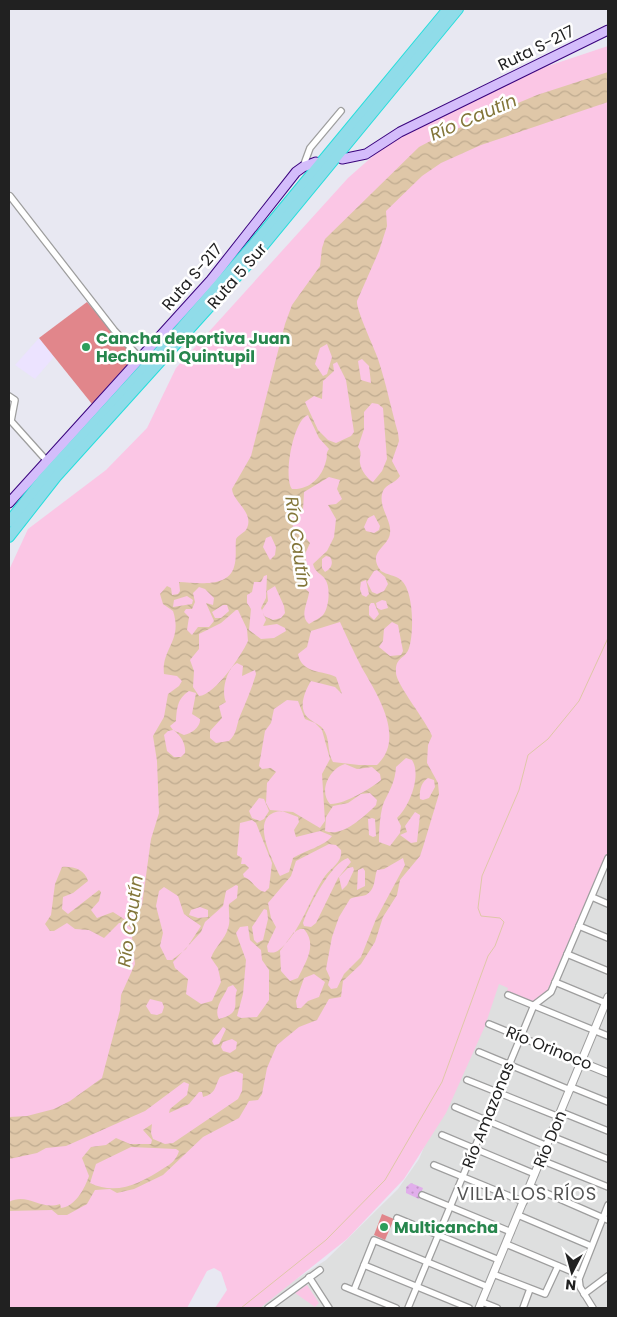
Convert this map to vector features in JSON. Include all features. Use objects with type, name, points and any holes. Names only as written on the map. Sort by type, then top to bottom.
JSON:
[{"type":"highway","name":"Ruta 5 Sur","points":[[9,522],[42,480],[176,334],[247,252],[448,9]]},
{"type":"highway","name":"Ruta 5 Sur","points":[[9,537],[56,477],[249,264],[458,9]]},
{"type":"main road","name":"Ruta S-217","points":[[342,159],[366,154],[400,132],[608,30]]},
{"type":"main road","name":"Ruta S-217","points":[[9,502],[211,280],[303,167],[316,162]]},
{"type":"street","points":[[303,167],[310,148],[341,111]]},
{"type":"street","points":[[10,196],[109,324],[140,358]]},
{"type":"street","points":[[9,396],[14,400],[10,414],[11,422],[46,460]]},
{"type":"street","points":[[534,1005],[551,992],[606,868],[608,858]]},
{"type":"street","points":[[592,897],[608,904]]},
{"type":"street","points":[[579,926],[608,938]]},
{"type":"street","points":[[567,954],[608,972]]},
{"type":"street","points":[[555,982],[607,1001]]},
{"type":"street","points":[[508,995],[608,1036]]},
{"type":"street","name":"Río Don","points":[[480,1305],[607,1001]]},
{"type":"street","name":"Río Amazonas","points":[[408,1308],[534,1005]]},
{"type":"street","name":"Río Orinoco","points":[[489,1024],[608,1073]]},
{"type":"street","points":[[478,1052],[608,1102]]},
{"type":"street","points":[[467,1080],[498,1093],[608,1131]]},
{"type":"street","points":[[455,1108],[547,1146]]},
{"type":"street","points":[[442,1136],[535,1174]]},
{"type":"street","points":[[551,1136],[608,1159]]},
{"type":"street","points":[[541,1160],[608,1187]]},
{"type":"street","points":[[434,1165],[524,1202]]},
{"type":"street","points":[[530,1186],[606,1218]]},
{"type":"street","points":[[422,1195],[511,1232]]},
{"type":"street","points":[[593,1308],[579,1284],[580,1274],[591,1246],[606,1218],[608,1205]]},
{"type":"street","points":[[518,1216],[591,1246]]},
{"type":"street","points":[[398,1218],[499,1260]]},
{"type":"street","points":[[354,1290],[374,1240],[488,1287]]},
{"type":"street","points":[[506,1244],[580,1274]]},
{"type":"street","points":[[364,1265],[469,1308]]},
{"type":"street","points":[[493,1274],[545,1294],[558,1266]]},
{"type":"street","points":[[268,1308],[320,1270]]},
{"type":"street","points":[[584,1294],[608,1276]]},
{"type":"street","points":[[309,1277],[328,1308]]},
{"type":"street","points":[[344,1286],[396,1308]]},
{"type":"street","points":[[523,1308],[530,1289]]},
{"type":"street","points":[[320,1308],[325,1302]]},
{"type":"street","points":[[378,1308],[380,1302]]},
{"type":"street","points":[[480,1305],[497,1308]]},
{"type":"shaded area","points":[[608,46],[608,852],[541,1005],[507,991],[508,988],[499,984],[485,1026],[446,1113],[404,1179],[347,1239],[260,1308],[215,1308],[227,1290],[221,1272],[214,1268],[207,1271],[187,1308],[9,1308],[9,570],[28,529],[106,470],[147,428],[176,368],[348,178],[391,140],[542,68]]},
{"type":"shaded area","name":"Cancha deportiva Juan Hechumil Quintupil","points":[[87,302],[134,357],[92,404],[39,338]]},
{"type":"shaded area","points":[[39,338],[54,357],[35,379],[15,365]]},
{"type":"shaded area","points":[[608,698],[608,1308],[257,1308],[270,1296],[326,1260],[398,1189],[419,1159],[492,986]]},
{"type":"shaded area","points":[[411,1183],[423,1188],[419,1199],[406,1193],[406,1187]]},
{"type":"shaded area","name":"Multicancha","points":[[382,1214],[394,1219],[385,1240],[374,1235]]},
{"type":"shaded area","points":[[307,1285],[319,1303],[315,1307],[295,1293]]},
{"type":"water","name":"Río Cautín","points":[[608,72],[608,102],[481,145],[441,163],[422,176],[386,211],[387,226],[379,251],[357,301],[359,312],[381,368],[399,441],[392,461],[400,476],[384,489],[382,497],[390,533],[376,559],[381,571],[401,580],[405,585],[411,602],[411,641],[407,652],[397,664],[396,673],[401,686],[432,736],[428,745],[427,763],[438,783],[439,794],[420,856],[400,880],[397,895],[383,917],[375,942],[361,964],[343,981],[341,997],[329,999],[317,1020],[299,1027],[277,1045],[267,1068],[262,1094],[258,1100],[249,1101],[239,1118],[203,1137],[163,1175],[134,1189],[117,1193],[110,1189],[95,1190],[87,1204],[67,1215],[58,1215],[52,1210],[9,1211],[9,1202],[22,1199],[53,1206],[60,1204],[61,1208],[66,1207],[75,1201],[87,1181],[89,1176],[82,1158],[91,1147],[106,1145],[116,1138],[130,1144],[151,1144],[152,1140],[143,1130],[152,1124],[151,1133],[153,1139],[165,1144],[173,1143],[238,1099],[242,1091],[243,1074],[236,1071],[220,1077],[211,1094],[203,1097],[202,1092],[199,1092],[189,1104],[169,1113],[170,1109],[187,1095],[189,1084],[184,1082],[145,1111],[66,1146],[46,1148],[37,1153],[9,1159],[9,1117],[27,1116],[54,1109],[70,1101],[102,1078],[120,1010],[121,995],[135,964],[131,928],[125,923],[119,923],[104,938],[89,930],[75,929],[67,923],[54,931],[50,931],[45,924],[51,915],[55,884],[62,867],[70,867],[81,871],[88,881],[73,893],[63,897],[62,909],[68,914],[99,890],[101,892],[99,901],[91,910],[97,918],[113,912],[124,919],[133,921],[142,905],[151,839],[159,813],[157,761],[153,736],[164,717],[168,694],[179,686],[182,681],[177,676],[164,674],[164,665],[174,638],[175,621],[173,611],[163,604],[160,594],[167,586],[171,588],[172,595],[178,594],[180,591],[179,582],[211,583],[231,574],[235,560],[236,539],[246,530],[248,522],[246,512],[233,494],[232,489],[251,456],[285,324],[292,305],[320,266],[325,239],[419,147],[440,136],[537,95]],"holes":[[[327,344],[332,357],[327,374],[323,376],[315,364],[320,348]],[[362,359],[369,366],[371,383],[361,380],[358,361]],[[337,362],[346,380],[354,432],[351,436],[336,443],[328,440],[318,430],[305,402],[314,396],[322,399],[323,381],[334,371],[333,364]],[[372,403],[378,404],[383,408],[387,459],[382,471],[373,482],[362,469],[358,447],[364,429],[364,412]],[[308,415],[319,438],[329,449],[322,472],[310,485],[292,489],[289,483],[291,450],[298,427]],[[329,477],[340,480],[337,489],[342,499],[336,504],[328,505],[336,519],[334,537],[327,551],[313,564],[327,583],[329,592],[328,603],[323,615],[309,624],[304,613],[309,592],[303,587],[308,578],[305,554],[310,543],[304,536],[294,532],[290,512],[293,509],[303,510],[304,492]],[[374,515],[380,526],[379,530],[374,533],[366,531],[364,527],[368,518]],[[271,536],[276,547],[275,555],[270,560],[263,547],[266,538]],[[326,556],[330,557],[332,561],[331,566],[325,572],[322,568],[322,559]],[[377,570],[385,577],[388,584],[384,591],[377,594],[372,592],[367,582],[374,571]],[[267,575],[266,598],[261,608],[262,610],[268,601],[267,591],[275,586],[285,613],[281,618],[273,620],[264,616],[266,620],[263,626],[277,624],[285,628],[286,631],[274,638],[261,639],[249,630],[251,609],[247,603],[247,595],[252,592],[254,582],[261,582],[264,576]],[[366,580],[369,594],[366,597],[362,595],[360,589],[361,582]],[[199,587],[205,589],[214,598],[213,605],[206,603],[214,621],[209,627],[198,627],[192,635],[187,630],[189,617],[184,612],[186,609],[192,609],[195,602],[193,593]],[[187,596],[193,600],[192,604],[173,607],[174,600]],[[382,600],[386,601],[388,608],[381,610],[377,608],[376,603]],[[371,603],[374,603],[379,614],[374,620],[369,615]],[[223,605],[227,605],[229,611],[221,618],[215,618],[212,612]],[[238,610],[247,629],[248,641],[240,656],[220,682],[205,694],[199,696],[193,687],[194,671],[190,660],[199,649],[199,634],[221,623]],[[340,622],[375,690],[386,716],[389,742],[385,754],[377,765],[333,762],[325,732],[307,717],[304,713],[303,704],[311,681],[335,687],[342,694],[336,677],[308,668],[300,660],[298,654],[307,647],[311,631]],[[392,622],[398,625],[403,651],[401,655],[390,656],[379,647],[383,641],[384,629]],[[237,663],[243,666],[242,676],[255,670],[256,674],[234,736],[229,741],[216,743],[210,738],[210,731],[222,718],[219,706],[226,702],[224,693],[230,670]],[[189,691],[196,693],[192,714],[200,719],[197,727],[192,732],[184,735],[173,730],[170,726],[176,721],[177,708],[182,697]],[[287,700],[298,701],[305,719],[315,723],[322,730],[330,759],[322,774],[325,821],[320,828],[293,812],[270,810],[266,803],[267,783],[276,772],[271,768],[262,769],[259,766],[265,731],[271,723],[274,709]],[[173,730],[178,734],[185,746],[185,753],[181,757],[174,757],[167,751],[164,735],[168,731]],[[406,758],[412,760],[416,774],[410,799],[397,818],[401,826],[400,833],[390,846],[379,842],[379,832],[383,804],[394,780],[396,767]],[[345,764],[357,769],[372,767],[380,774],[381,780],[357,795],[336,804],[330,804],[327,799],[325,793],[327,781],[335,770]],[[428,778],[434,780],[435,787],[429,798],[423,800],[420,799],[422,785]],[[370,793],[377,800],[376,805],[366,815],[346,829],[332,832],[325,831],[326,817],[333,806],[348,803],[361,794]],[[259,798],[264,799],[269,811],[264,819],[260,821],[252,818],[249,811]],[[282,811],[298,817],[299,822],[294,830],[296,837],[320,831],[332,836],[319,846],[293,858],[289,872],[280,876],[265,838],[264,828],[266,820],[272,814]],[[415,812],[420,815],[417,842],[411,843],[400,835],[407,832],[405,826]],[[368,819],[375,819],[376,836],[369,835]],[[252,820],[256,823],[272,863],[269,888],[265,892],[262,891],[244,877],[243,874],[249,868],[245,864],[241,864],[242,858],[237,855],[240,823]],[[329,844],[336,845],[341,850],[340,858],[319,885],[295,932],[304,929],[310,941],[310,948],[307,960],[298,978],[290,981],[281,971],[280,951],[285,944],[276,952],[268,952],[267,946],[276,927],[271,918],[268,903],[291,876],[296,861]],[[348,858],[351,862],[338,878],[316,923],[311,927],[304,926],[303,923],[315,896],[328,876],[342,861]],[[403,858],[405,865],[376,919],[361,957],[344,974],[337,988],[331,989],[328,985],[330,978],[326,969],[332,937],[339,917],[350,899],[366,895],[372,890],[377,870],[384,869]],[[353,867],[354,870],[347,885],[342,890],[339,877],[348,868]],[[363,868],[365,871],[365,886],[357,890],[358,870]],[[236,885],[238,886],[237,898],[229,904],[227,932],[211,958],[218,968],[221,982],[212,1001],[201,1004],[186,994],[188,979],[175,968],[173,962],[183,952],[172,960],[167,960],[160,946],[163,933],[156,906],[159,891],[164,887],[178,896],[184,914],[201,926],[188,946],[201,932],[205,922],[223,906],[226,891]],[[200,907],[208,910],[208,917],[198,918],[189,915],[191,910]],[[264,909],[267,910],[268,919],[263,940],[257,943],[254,940],[252,927]],[[248,926],[250,940],[261,950],[262,960],[269,970],[269,1000],[257,1017],[241,1018],[237,1016],[243,994],[246,960],[236,933],[240,927]],[[314,974],[325,982],[319,997],[308,1001],[301,1008],[297,1008],[296,1001],[304,978]],[[233,985],[237,990],[234,1011],[226,1017],[219,1019],[217,1015],[218,1007],[228,987]],[[150,999],[162,1002],[164,1007],[162,1013],[157,1015],[151,1014],[146,1006]],[[223,1027],[226,1029],[219,1044],[214,1045],[212,1041]],[[232,1039],[237,1042],[236,1049],[230,1053],[223,1051],[221,1047],[223,1042]],[[131,1147],[176,1149],[179,1151],[169,1165],[138,1183],[119,1188],[110,1188],[90,1183],[96,1164]]]},
{"type":"waterway","points":[[241,1308],[326,1240],[385,1180],[442,1082],[488,956],[495,946],[504,922],[500,918],[481,916],[478,908],[482,876],[519,790],[528,755],[548,739],[579,701],[608,638]]},
{"type":"place","name":"Cancha deportiva Juan Hechumil Quintupil","points":[[86,347]]},
{"type":"place","name":"Multicancha","points":[[384,1227]]},
{"type":"district","name":"VILLA LOS RÍOS","points":[[527,1193]]}]
